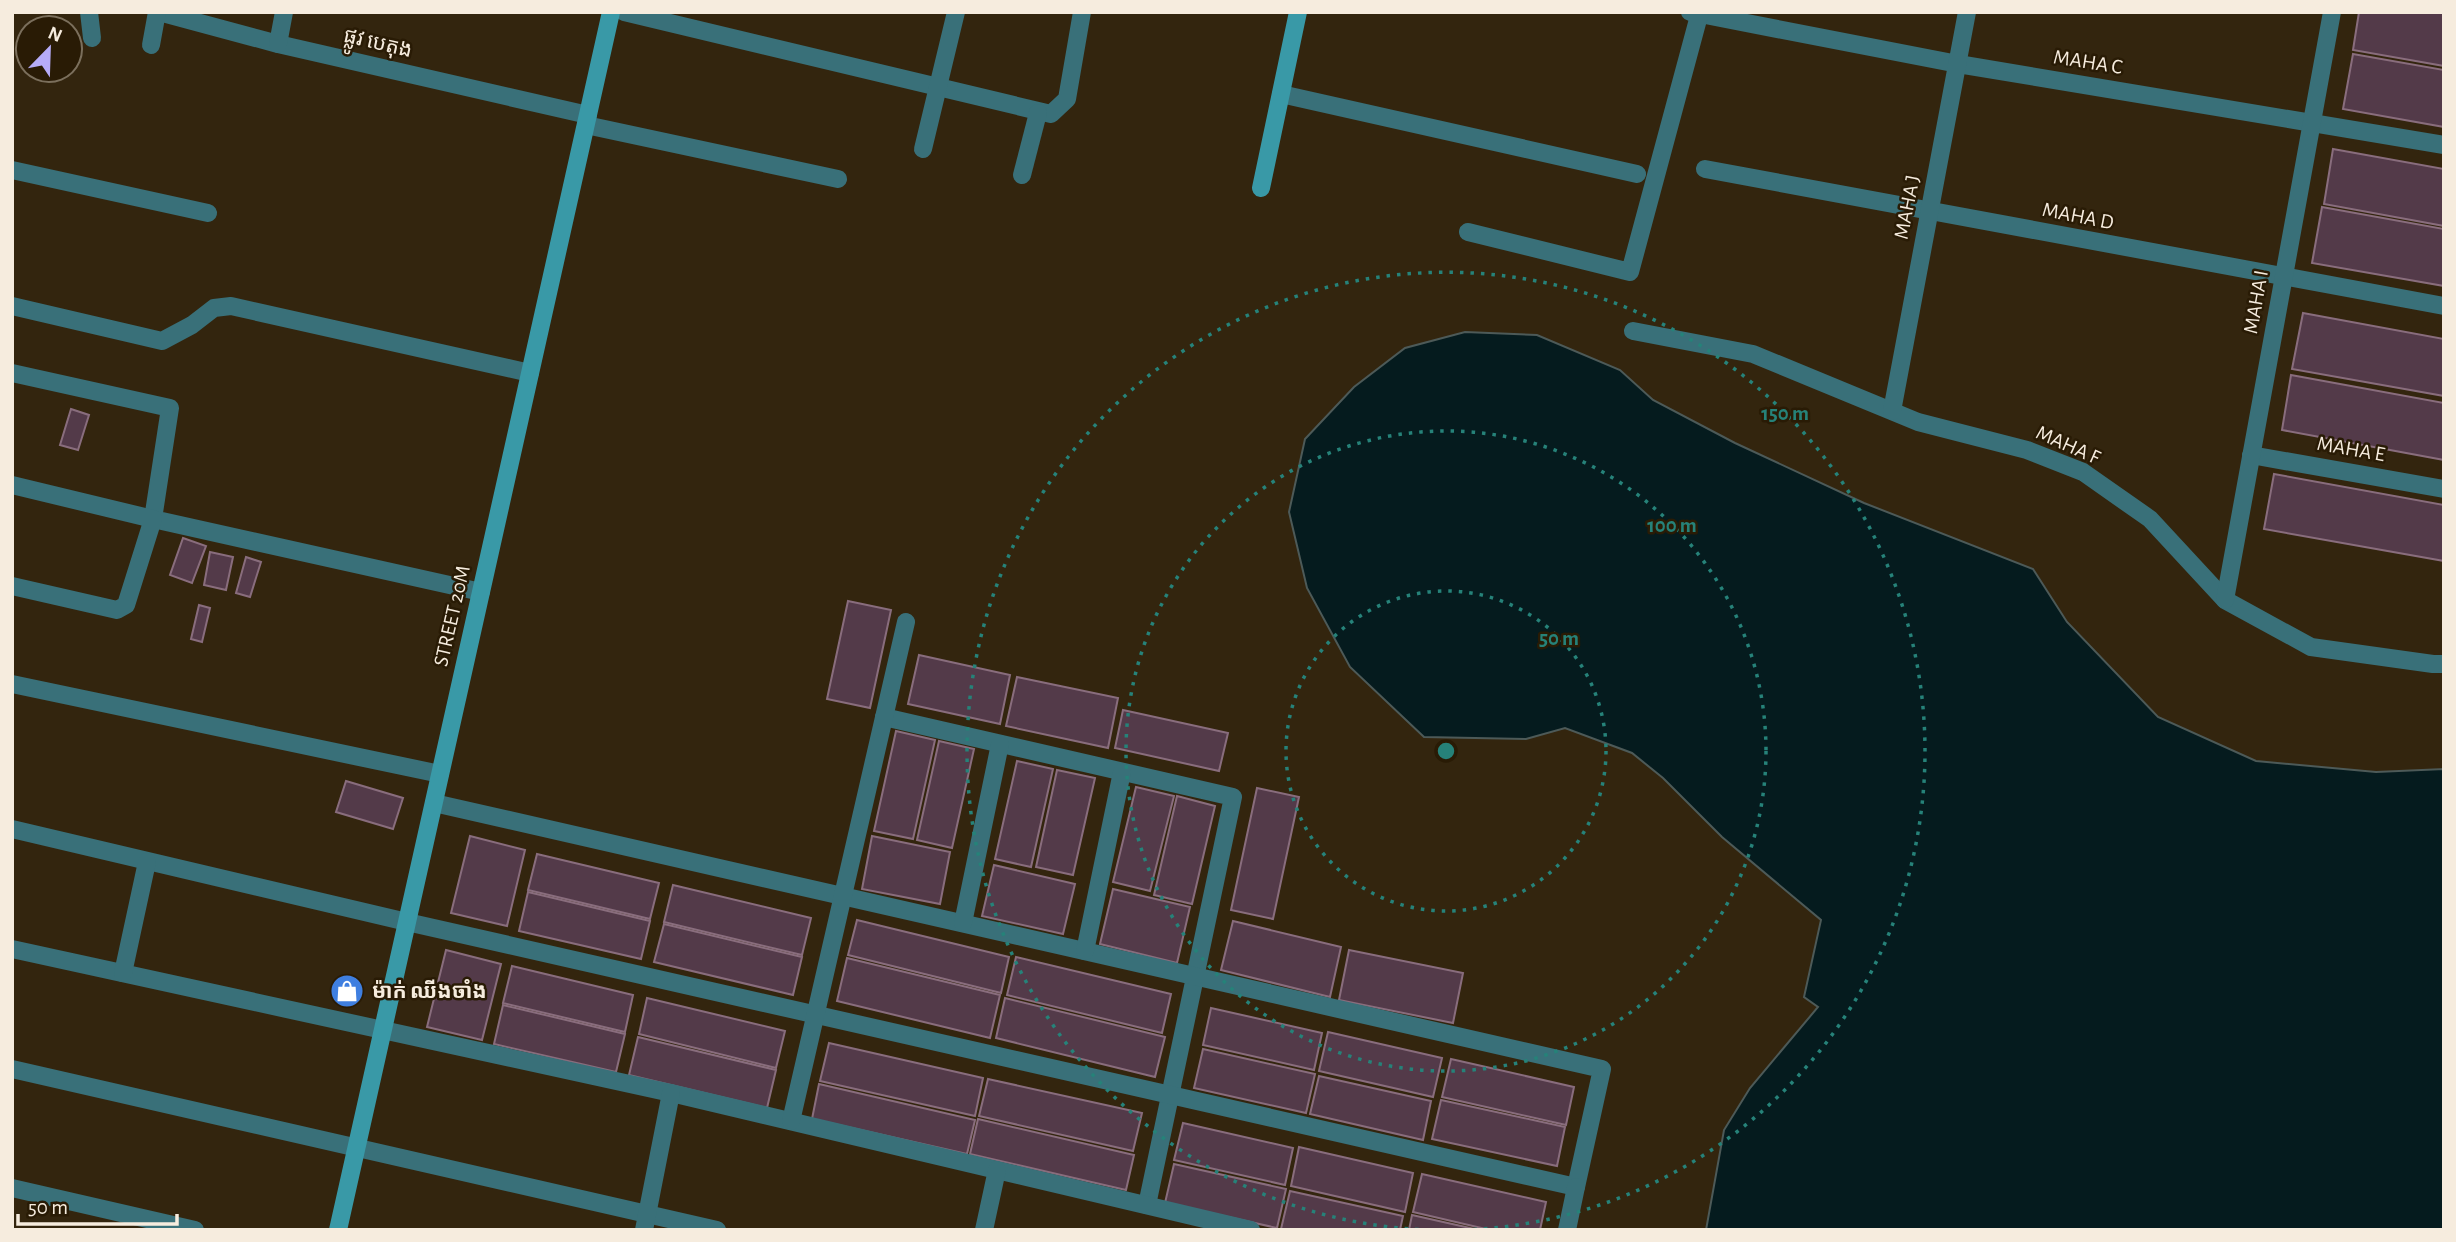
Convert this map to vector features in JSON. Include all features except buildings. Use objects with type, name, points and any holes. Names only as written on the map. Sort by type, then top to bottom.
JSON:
[{"type":"street","points":[[89,12],[92,38]]},
{"type":"street","points":[[151,45],[158,12]]},
{"type":"street","name":"ផ្លូវ បេតុង","points":[[158,12],[278,44],[838,180]]},
{"type":"street","points":[[278,44],[285,12]]},
{"type":"street","name":"STREET 20M","points":[[338,1230],[611,12]]},
{"type":"street","points":[[624,12],[1051,114],[1067,99],[1082,12]]},
{"type":"street","points":[[923,149],[956,12]]},
{"type":"street","points":[[1261,188],[1298,12]]},
{"type":"street","name":"MAHA J","points":[[1892,411],[1967,12]]},
{"type":"street","name":"MAHA I","points":[[2225,600],[2332,12]]},
{"type":"street","points":[[1468,232],[1630,272],[1697,13]]},
{"type":"street","name":"MAHA C","points":[[1697,13],[1958,64],[2444,145]]},
{"type":"street","points":[[1281,94],[1637,174]]},
{"type":"street","points":[[1022,174],[1038,113]]},
{"type":"street","name":"MAHA D","points":[[1705,169],[2444,306]]},
{"type":"street","points":[[12,170],[208,213]]},
{"type":"street","points":[[12,306],[162,341],[192,325],[214,308],[231,306],[530,373]]},
{"type":"street","name":"MAHA F","points":[[1633,331],[1753,354],[1918,422],[2026,450],[2083,472],[2150,519],[2225,600],[2311,647],[2444,664]]},
{"type":"street","points":[[12,373],[170,408],[153,519],[126,605],[117,610],[12,586]]},
{"type":"street","name":"MAHA E","points":[[2251,455],[2444,489]]},
{"type":"street","points":[[12,485],[481,592]]},
{"type":"street","points":[[791,1121],[906,622]]},
{"type":"street","points":[[12,684],[440,774]]},
{"type":"street","points":[[884,717],[1233,797],[1147,1205]]},
{"type":"street","points":[[963,923],[1000,744]]},
{"type":"street","points":[[1085,951],[1122,772]]},
{"type":"street","points":[[434,803],[1602,1069],[1567,1230]]},
{"type":"street","points":[[12,829],[407,922],[1576,1187]]},
{"type":"street","points":[[123,973],[147,862]]},
{"type":"street","points":[[12,949],[671,1093],[1251,1230]]},
{"type":"street","points":[[12,1069],[356,1149],[645,1222],[718,1230]]},
{"type":"street","points":[[645,1222],[671,1093]]},
{"type":"street","points":[[984,1230],[997,1170]]},
{"type":"street","points":[[12,1188],[195,1230]]},
{"type":"water","points":[[1465,332],[1537,335],[1620,370],[1653,400],[1735,443],[1864,503],[2033,569],[2067,622],[2158,717],[2256,761],[2376,772],[2444,769],[2444,1230],[1706,1230],[1724,1130],[1750,1088],[1818,1007],[1804,997],[1821,920],[1722,837],[1663,778],[1632,753],[1565,728],[1526,739],[1424,737],[1350,667],[1307,588],[1289,512],[1305,439],[1354,387],[1405,348]]},
{"type":"place","name":"ម៉ាក់ ឈីងចាំង","points":[[347,991]]}]
